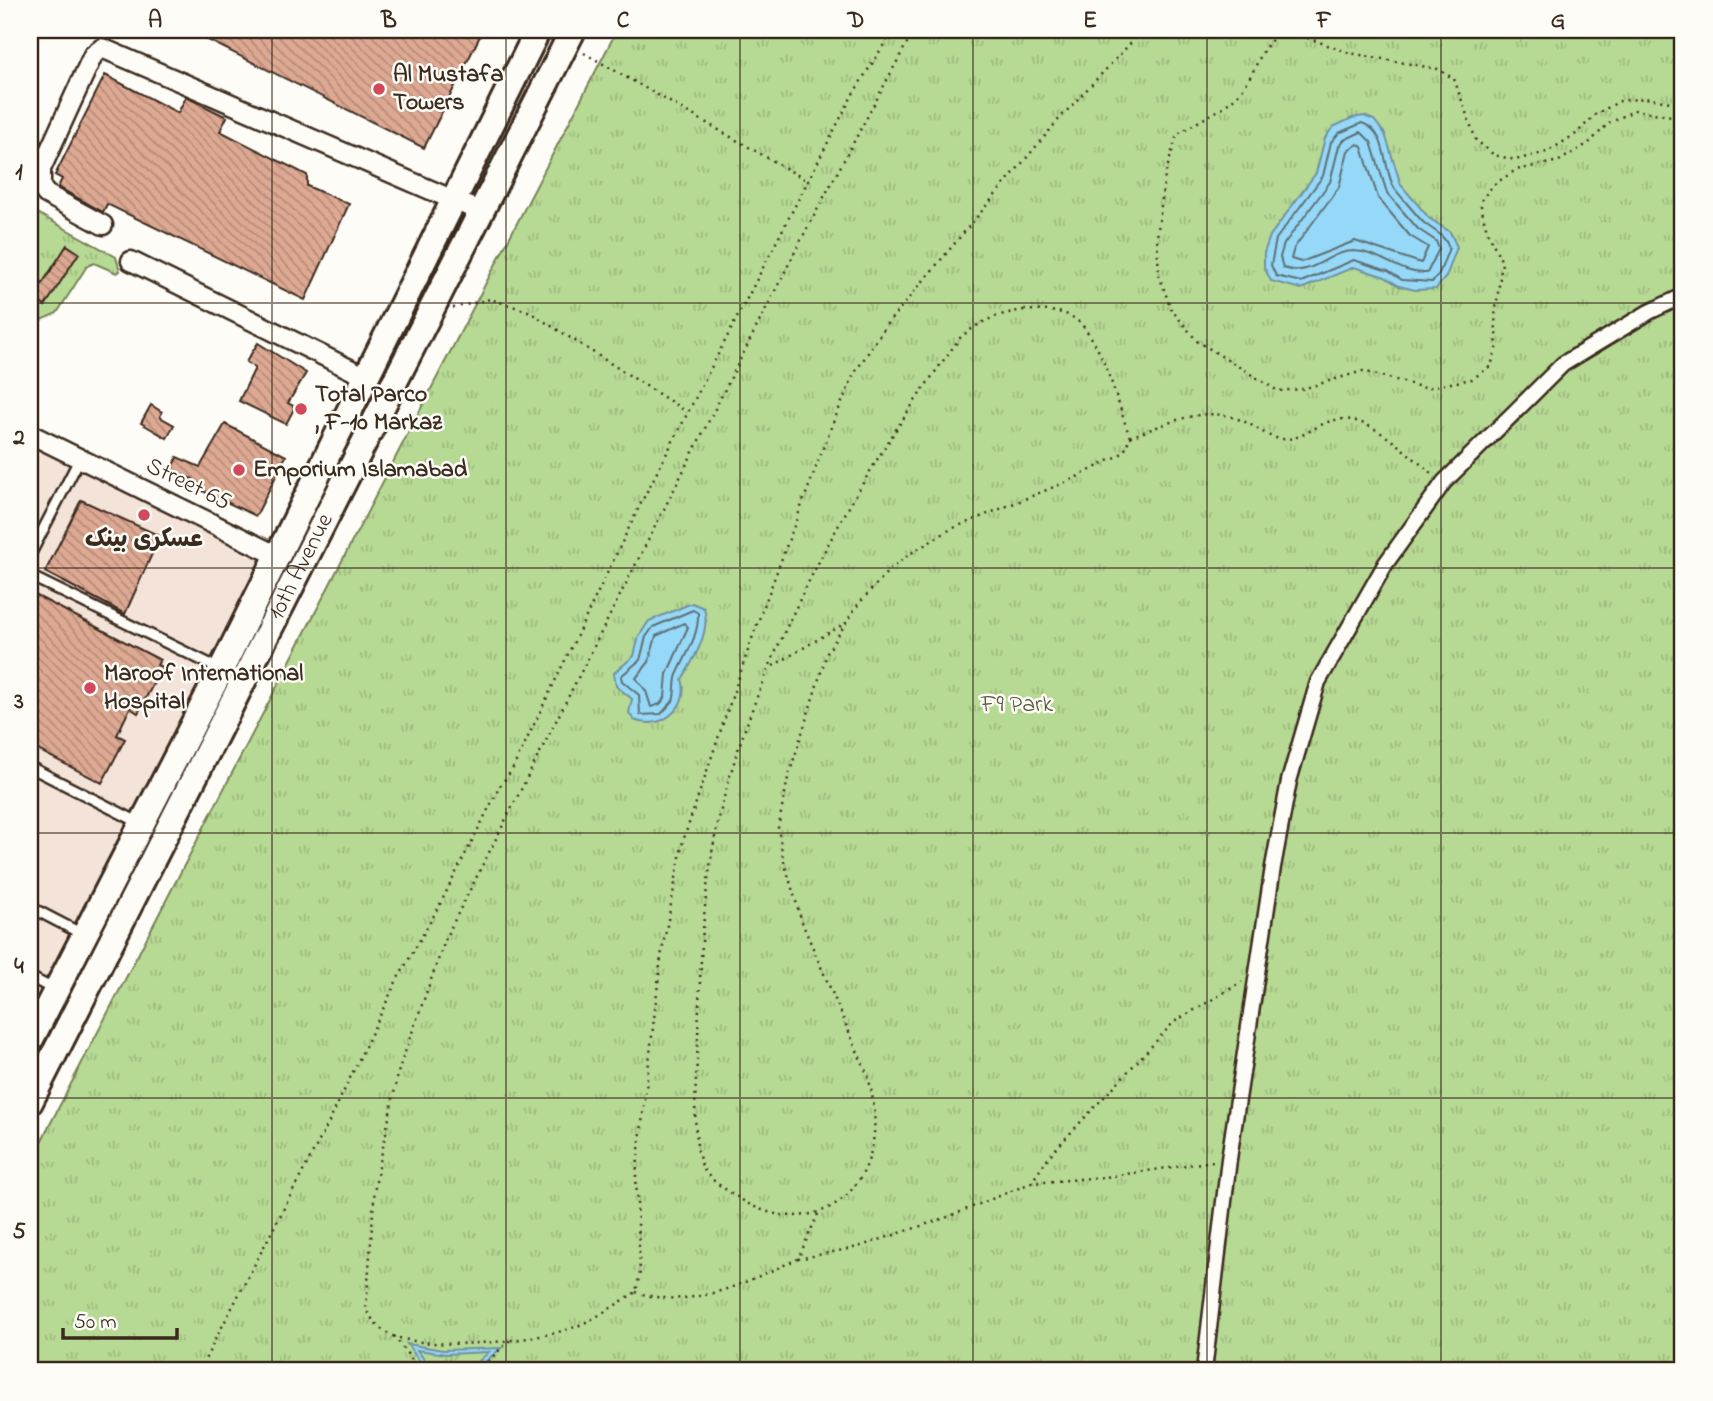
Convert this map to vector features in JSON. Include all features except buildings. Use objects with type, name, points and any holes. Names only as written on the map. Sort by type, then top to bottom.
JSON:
[{"type":"main road","name":"10th Avenue","points":[[30,1041],[220,670],[452,198],[538,30]]},
{"type":"main road","name":"10th Avenue","points":[[30,1102],[569,36]]},
{"type":"main road","points":[[187,734],[211,745]]},
{"type":"street","points":[[103,225],[46,194],[40,178],[41,169],[93,55],[102,48],[479,211]]},
{"type":"street","points":[[131,261],[366,377]]},
{"type":"street","points":[[1204,1371],[1229,1159],[1256,974],[1289,781],[1318,682],[1386,563],[1444,482],[1563,363],[1648,312],[1683,296]]},
{"type":"street","name":"Street 65","points":[[30,434],[276,555]]},
{"type":"lane","points":[[30,555],[79,460]]},
{"type":"lane","points":[[30,576],[220,670]]},
{"type":"lane","points":[[30,767],[140,823]]},
{"type":"lane","points":[[30,907],[84,935]]},
{"type":"lane","points":[[30,977],[55,990]]},
{"type":"path","points":[[200,1371],[328,1124],[397,981],[438,910],[500,786],[512,770],[578,629],[688,413],[853,94],[893,30]]},
{"type":"path","points":[[420,1371],[394,1336],[375,1323],[366,1310],[375,1186],[399,1069],[447,935],[801,240],[914,30]]},
{"type":"path","points":[[636,1292],[640,1272],[636,1175],[661,957],[683,841],[754,630],[830,430],[854,374],[887,324],[1033,149],[1143,30]]},
{"type":"path","points":[[1683,104],[1645,98],[1620,101],[1596,114],[1576,134],[1547,152],[1515,160],[1493,155],[1476,140],[1454,79],[1438,69],[1350,53],[1285,30],[1271,37],[1244,87],[1228,104],[1177,135],[1165,175],[1157,237],[1159,275],[1171,309],[1197,341],[1278,391],[1303,389],[1363,371],[1425,388],[1472,379],[1491,366],[1497,346],[1495,316],[1502,262],[1487,231],[1480,202],[1493,185],[1516,170],[1559,160],[1589,143],[1608,124],[1635,110],[1683,118]]},
{"type":"path","points":[[569,36],[808,181]]},
{"type":"path","points":[[429,311],[490,299],[528,311],[688,413]]},
{"type":"path","points":[[1024,310],[1054,311],[1072,317],[1089,332],[1130,437],[1124,452],[1071,480],[1004,509],[972,519],[929,541],[889,570],[842,625],[817,676],[785,788],[778,828],[783,858],[803,925],[868,1076],[874,1103],[872,1147],[865,1169],[846,1195],[819,1212],[781,1218],[759,1210],[728,1191],[704,1169],[699,1148],[697,1079],[700,971],[713,845],[744,733],[771,668],[847,510],[941,363],[960,338],[979,322],[1000,313],[1024,310]]},
{"type":"path","points":[[1130,437],[1209,413],[1241,419],[1269,436],[1284,439],[1301,437],[1330,421],[1342,419],[1361,424],[1387,437],[1444,482]]},
{"type":"path","points":[[771,668],[842,625]]},
{"type":"path","points":[[1031,1182],[1050,1155],[1174,1022],[1256,974]]},
{"type":"path","points":[[394,1336],[434,1344],[530,1339],[576,1326],[636,1292],[653,1298],[711,1295],[758,1279],[798,1259],[858,1247],[946,1218],[1031,1182],[1105,1178],[1229,1159]]},
{"type":"path","points":[[798,1259],[819,1212]]},
{"type":"path","points":[[478,1371],[512,1339]]},
{"type":"shaded area","points":[[30,444],[266,559],[30,1023]]},
{"type":"green space","name":"F9 Park","points":[[617,30],[1683,30],[1683,1371],[30,1371],[30,1163]]},
{"type":"green space","points":[[30,209],[116,257],[120,271],[117,273],[94,263],[87,266],[57,313],[30,325]]},
{"type":"water","points":[[1364,116],[1374,120],[1385,134],[1401,185],[1429,218],[1450,232],[1457,247],[1446,277],[1436,289],[1415,290],[1354,267],[1301,289],[1271,281],[1264,267],[1264,253],[1270,236],[1316,173],[1325,138],[1333,127],[1352,118]]},
{"type":"water","points":[[692,603],[704,608],[706,617],[700,645],[682,679],[682,699],[671,715],[663,720],[644,723],[634,720],[629,713],[632,699],[616,686],[614,673],[634,656],[639,636],[649,621]]},
{"type":"water","points":[[407,1344],[443,1350],[501,1348],[474,1371],[468,1371],[489,1352],[447,1354],[417,1350],[433,1371],[427,1371]]},
{"type":"place","name":"Al Mustafa Towers","points":[[379,89]]},
{"type":"place","name":"Total Parco , F-10 Markaz","points":[[301,409]]},
{"type":"place","name":"Emporium Islamabad","points":[[239,470]]},
{"type":"place","name":"عسکری بینک","points":[[144,515]]},
{"type":"place","name":"Maroof International Hospital","points":[[90,688]]}]
